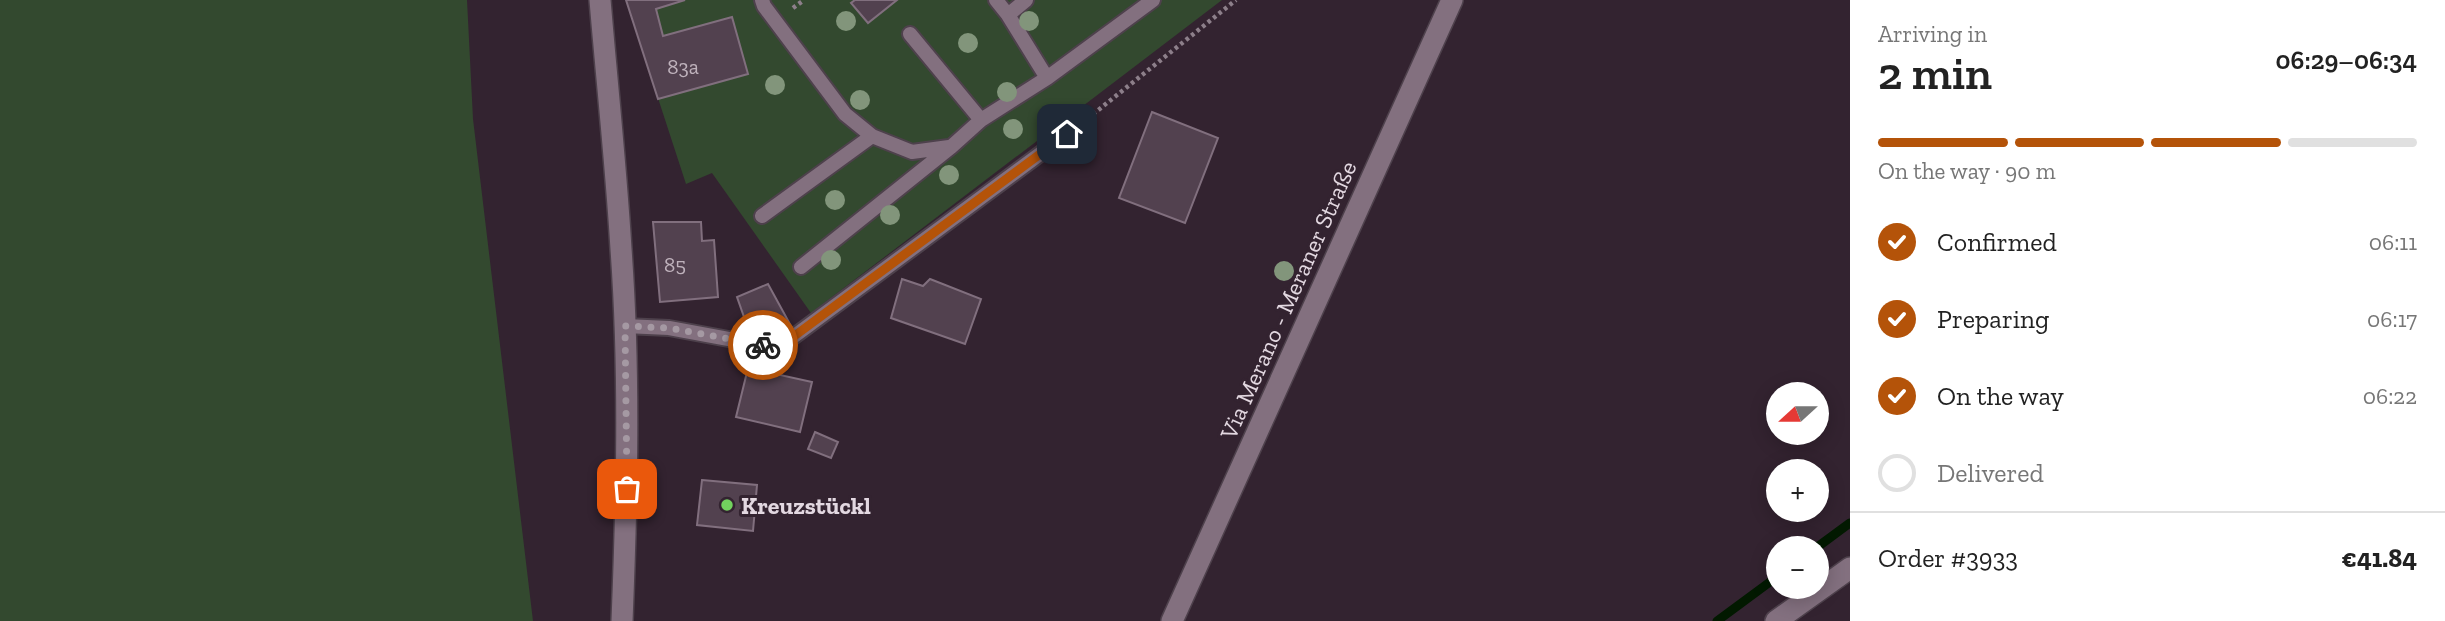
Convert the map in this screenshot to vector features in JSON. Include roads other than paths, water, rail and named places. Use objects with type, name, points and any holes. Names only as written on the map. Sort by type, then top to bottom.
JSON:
[{"type":"street","points":[[600,0],[622,250],[625,326],[627,489],[622,621]]},
{"type":"street","name":"Via Merano - Meraner Straße","points":[[1172,621],[1452,0]]},
{"type":"street","points":[[1776,621],[1850,568]]},
{"type":"lane","points":[[762,0],[845,114],[872,136],[912,152],[951,147]]},
{"type":"lane","points":[[996,0],[1047,78]]},
{"type":"lane","points":[[1008,15],[1026,0]]},
{"type":"lane","points":[[801,267],[981,120],[1047,78],[1153,0]]},
{"type":"lane","points":[[910,34],[981,120]]},
{"type":"lane","points":[[625,326],[669,328],[761,345],[793,337],[1067,134]]},
{"type":"lane","points":[[762,216],[872,136]]},
{"type":"waterway","points":[[1829,538],[1850,523]]},
{"type":"waterway","points":[[1717,621],[1766,585]]},
{"type":"place","name":"Kreuzstückl","points":[[727,505]]}]
